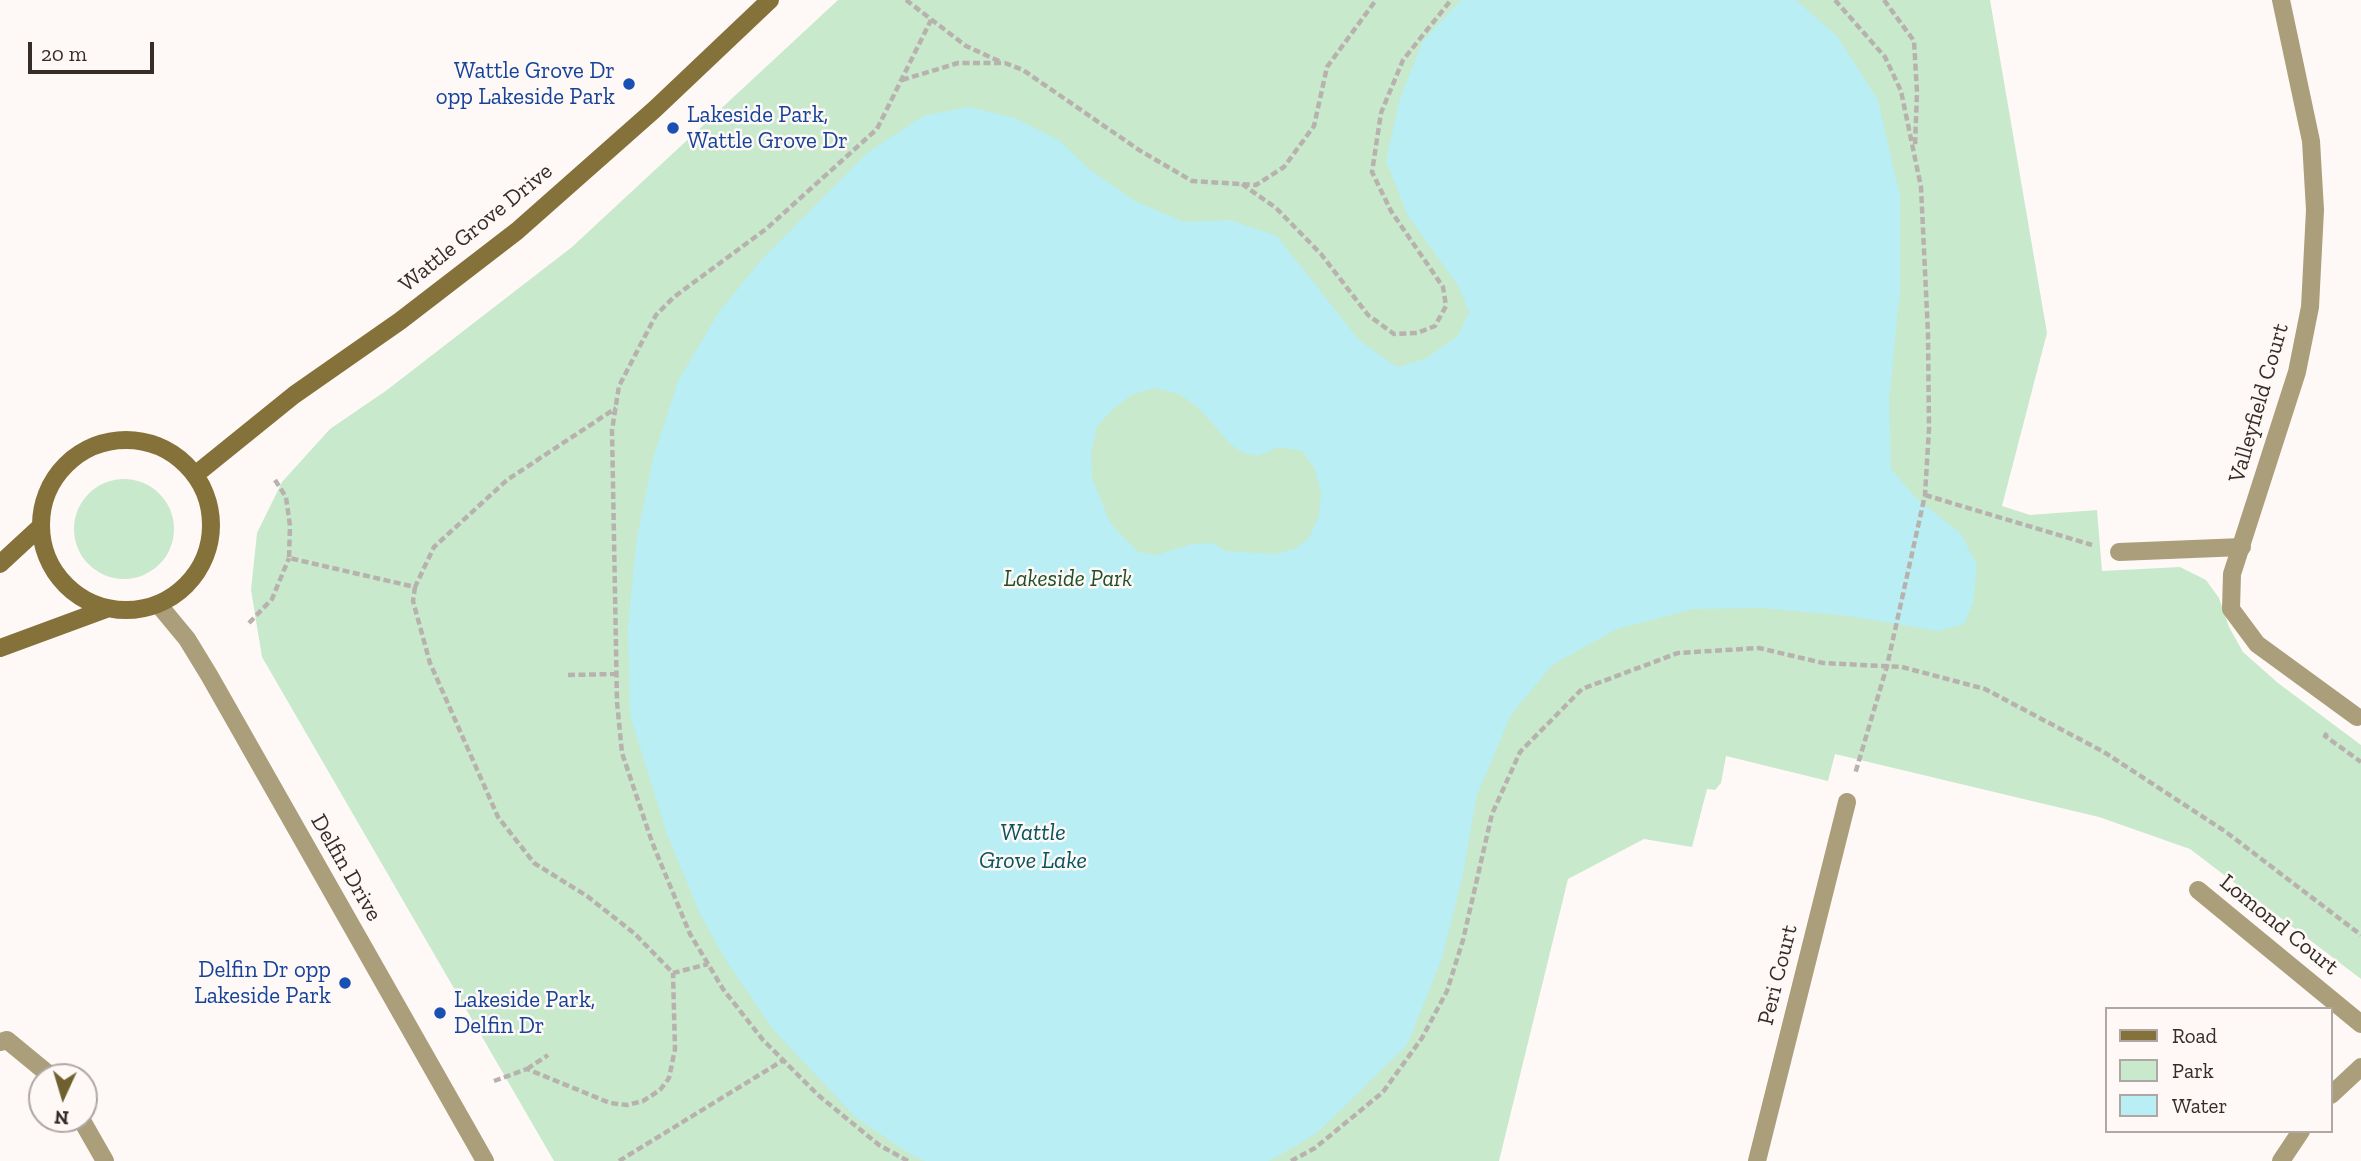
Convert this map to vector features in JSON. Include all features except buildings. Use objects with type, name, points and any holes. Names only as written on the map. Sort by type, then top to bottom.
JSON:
[{"type":"street","name":"Wattle Grove Drive","points":[[195,475],[294,396],[400,321],[517,231],[635,127],[770,0]]},
{"type":"street","name":"Valleyfield Court","points":[[2281,0],[2311,141],[2315,210],[2311,307],[2297,372],[2232,574],[2231,609],[2256,644],[2357,717]]},
{"type":"street","points":[[125,440],[152,444],[176,456],[195,475],[207,498],[212,523],[209,548],[198,572],[181,591],[158,604],[132,610],[106,609],[80,598],[59,579],[45,555],[40,527],[44,500],[55,476],[74,457],[99,445],[125,440]]},
{"type":"street","points":[[0,564],[40,527]]},
{"type":"street","points":[[2119,552],[2242,547]]},
{"type":"street","name":"Delfin Drive","points":[[158,604],[187,639],[209,675],[485,1161]]},
{"type":"street","points":[[0,648],[106,609]]},
{"type":"street","name":"Peri Court","points":[[1757,1161],[1847,802]]},
{"type":"street","name":"Lomond Court","points":[[2198,890],[2361,1024]]},
{"type":"street","points":[[0,1042],[7,1040],[35,1063]]},
{"type":"street","points":[[2333,1093],[2361,1067]]},
{"type":"street","points":[[89,1133],[105,1161]]},
{"type":"street","points":[[2281,1161],[2300,1133]]},
{"type":"path","points":[[906,0],[966,46],[1023,70],[1139,150],[1192,181],[1256,185],[1284,167],[1314,125],[1327,67],[1376,0]]},
{"type":"path","points":[[1242,184],[1276,208],[1321,254],[1368,315],[1394,334],[1416,333],[1435,326],[1446,306],[1443,287],[1391,211],[1372,172],[1381,113],[1403,60],[1451,0]]},
{"type":"path","points":[[1835,0],[1885,57],[1901,91],[1921,187],[1928,334],[1929,429],[1925,495],[1887,666],[1847,802]]},
{"type":"path","points":[[1884,0],[1914,41],[1917,92],[1914,156]]},
{"type":"path","points":[[908,1161],[879,1145],[818,1096],[782,1061],[731,999],[690,934],[652,842],[622,752],[616,674],[612,430],[619,386],[656,315],[674,297],[766,229],[841,165],[877,129],[931,20]]},
{"type":"path","points":[[902,80],[958,63],[1004,63]]},
{"type":"path","points":[[527,1069],[610,1103],[627,1105],[643,1101],[660,1090],[668,1078],[675,1049],[673,973],[626,926],[587,896],[534,863],[498,817],[430,663],[413,601],[415,587],[434,547],[507,480],[615,408]]},
{"type":"path","points":[[249,624],[272,599],[289,558],[290,526],[286,497],[275,480]]},
{"type":"path","points":[[1925,495],[2119,552]]},
{"type":"path","points":[[289,558],[415,587]]},
{"type":"path","points":[[1292,1161],[1315,1148],[1383,1091],[1422,1038],[1447,991],[1463,940],[1492,814],[1520,752],[1582,689],[1678,653],[1759,648],[1823,663],[1887,666],[1985,689],[2104,752],[2226,832],[2361,935]]},
{"type":"path","points":[[568,675],[616,674]]},
{"type":"path","points":[[673,973],[708,964]]},
{"type":"path","points":[[494,1080],[527,1069],[548,1055]]},
{"type":"path","points":[[619,1161],[782,1061]]},
{"type":"green space","name":"Lakeside Park","points":[[838,0],[1990,0],[2047,333],[2002,506],[2030,515],[2097,510],[2102,571],[2180,567],[2206,580],[2219,598],[2229,627],[2243,652],[2278,683],[2361,745],[2361,979],[2190,849],[2099,817],[1835,754],[1828,781],[1726,756],[1721,783],[1715,790],[1707,789],[1692,847],[1644,839],[1568,879],[1499,1161],[554,1161],[262,657],[251,590],[257,533],[282,482],[330,429],[387,390],[572,247]]},
{"type":"green space","points":[[124,479],[143,483],[159,494],[170,510],[174,529],[170,548],[159,564],[143,575],[124,579],[105,575],[89,564],[78,548],[74,529],[78,510],[89,494],[105,483]]},
{"type":"water","name":"Wattle Grove Lake","points":[[1461,0],[1796,0],[1837,36],[1878,100],[1900,196],[1900,290],[1889,400],[1891,469],[1916,498],[1961,534],[1977,565],[1973,603],[1964,624],[1938,631],[1849,616],[1762,608],[1693,609],[1617,629],[1552,665],[1511,715],[1477,795],[1462,879],[1442,958],[1407,1045],[1317,1133],[1269,1161],[925,1161],[913,1156],[855,1117],[772,1028],[727,962],[700,914],[667,834],[630,715],[628,625],[637,537],[653,458],[679,379],[719,312],[762,259],[868,152],[923,116],[968,107],[1015,118],[1060,141],[1089,169],[1135,201],[1184,222],[1230,220],[1277,236],[1359,340],[1397,367],[1425,359],[1458,336],[1469,312],[1459,287],[1408,216],[1386,161],[1400,98],[1423,41]],"holes":[[[1155,388],[1179,394],[1199,408],[1231,445],[1244,453],[1258,456],[1279,447],[1302,451],[1315,469],[1321,493],[1319,515],[1309,538],[1295,549],[1274,554],[1225,551],[1213,543],[1192,544],[1156,555],[1138,552],[1123,537],[1110,522],[1092,478],[1091,453],[1097,426],[1114,408],[1133,394]]]},
{"type":"place","name":"Wattle Grove Dr opp Lakeside Park","points":[[629,84]]},
{"type":"place","name":"Lakeside Park, Wattle Grove Dr","points":[[673,128]]},
{"type":"place","name":"Delfin Dr opp Lakeside Park","points":[[345,983]]},
{"type":"place","name":"Lakeside Park, Delfin Dr","points":[[440,1013]]}]
